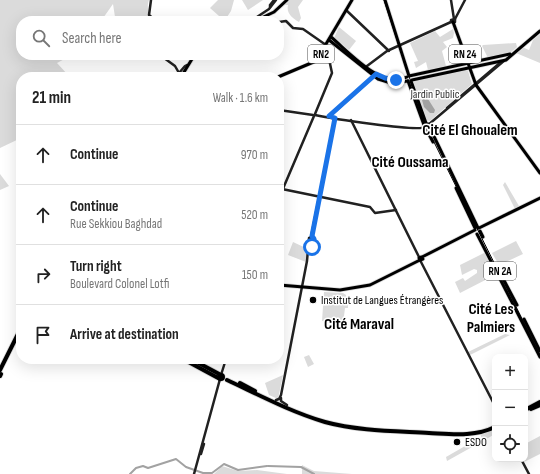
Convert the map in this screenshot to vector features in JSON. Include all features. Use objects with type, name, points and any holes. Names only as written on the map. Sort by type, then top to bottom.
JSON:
[{"type":"highway","points":[[0,371],[16,338]]},
{"type":"highway","points":[[0,371],[16,340]]},
{"type":"highway","points":[[195,364],[313,418],[333,423],[399,431],[470,434],[484,432],[492,428]]},
{"type":"highway","points":[[199,364],[222,377]]},
{"type":"highway","points":[[255,392],[330,421],[393,429],[469,432],[492,427]]},
{"type":"highway","points":[[528,409],[540,403]]},
{"type":"highway","points":[[528,409],[540,403]]},
{"type":"main road","points":[[150,16],[149,15],[151,0]]},
{"type":"main road","points":[[259,16],[270,7],[275,0]]},
{"type":"main road","points":[[264,16],[275,11],[287,0]]},
{"type":"main road","name":"RN2","points":[[284,75],[313,64],[318,59],[347,12],[352,0]]},
{"type":"main road","points":[[384,0],[410,81]]},
{"type":"main road","points":[[451,0],[454,21]]},
{"type":"main road","points":[[368,66],[389,51],[454,21],[465,0]]},
{"type":"main road","points":[[347,12],[389,51]]},
{"type":"main road","points":[[284,21],[286,21],[293,28],[302,28],[326,45],[332,72],[315,115],[284,185]]},
{"type":"main road","name":"RN 24","points":[[454,21],[476,85],[540,173]]},
{"type":"main road","points":[[330,38],[374,76],[389,82],[410,81],[438,72],[504,59],[540,30]]},
{"type":"main road","points":[[284,111],[409,128],[426,125],[526,42]]},
{"type":"main road","points":[[167,60],[175,66],[178,72]]},
{"type":"main road","points":[[180,72],[191,60]]},
{"type":"main road","points":[[360,63],[368,66],[374,76],[391,80],[438,72]]},
{"type":"main road","points":[[184,72],[187,65]]},
{"type":"main road","points":[[329,117],[374,76]]},
{"type":"main road","name":"RN 2A","points":[[410,81],[426,125],[540,357]]},
{"type":"main road","points":[[276,400],[279,400],[280,396],[335,118]]},
{"type":"main road","points":[[351,120],[492,400]]},
{"type":"main road","points":[[284,189],[370,207],[375,214],[396,210]]},
{"type":"main road","points":[[284,284],[340,290],[370,285],[540,199]]},
{"type":"main road","name":"RN 2A","points":[[478,230],[540,351]]},
{"type":"main road","points":[[195,472],[225,364]]},
{"type":"main road","points":[[280,396],[281,401],[287,405]]},
{"type":"main road","points":[[523,462],[529,474]]},
{"type":"green space","points":[[0,0],[149,0],[148,16],[115,16],[113,4],[105,16],[16,16],[16,60],[63,60],[57,63],[65,72],[16,72],[16,140],[0,148]]},
{"type":"green space","points":[[218,0],[234,0],[231,11],[228,16],[219,16],[210,8]]},
{"type":"green space","points":[[242,0],[263,0],[248,10]]},
{"type":"green space","points":[[289,0],[303,0],[298,7],[301,18],[299,22],[290,15],[288,5],[285,5]]},
{"type":"green space","points":[[339,27],[356,41],[349,50],[334,38]]},
{"type":"green space","points":[[453,29],[453,38],[443,42],[447,47],[442,51],[446,66],[428,70],[426,62],[416,68],[414,62],[418,61],[410,43],[435,31],[440,37]]},
{"type":"green space","points":[[540,34],[540,63],[516,53],[522,47],[529,50],[533,40]]},
{"type":"green space","points":[[516,43],[517,47],[509,54],[488,58],[482,46],[483,45]]},
{"type":"green space","name":"Jardin Public","points":[[464,69],[468,71],[472,84],[430,121],[426,120],[413,83],[415,80]]},
{"type":"green space","points":[[0,174],[9,186],[0,190]]},
{"type":"green space","points":[[505,182],[519,206],[515,209],[503,185]]},
{"type":"green space","points":[[516,241],[523,254],[499,265],[492,253]]},
{"type":"green space","points":[[293,242],[308,249],[306,262],[288,255]]},
{"type":"green space","points":[[486,252],[497,274],[460,293],[455,282],[463,278],[465,281],[477,273],[477,270],[474,269],[462,275],[460,265]]},
{"type":"green space","points":[[324,292],[343,293],[346,295],[345,304],[348,304],[348,308],[345,308],[343,324],[322,321]]},
{"type":"green space","points":[[505,334],[510,335],[470,355],[468,352]]},
{"type":"green space","points":[[309,355],[314,364],[308,367],[304,357]]},
{"type":"green space","points":[[283,375],[278,399],[269,395],[265,383]]},
{"type":"green space","points":[[492,430],[492,436],[483,441],[480,434]]},
{"type":"green space","points":[[540,436],[540,454],[528,460],[528,442]]},
{"type":"green space","points":[[479,438],[481,442],[447,461],[446,457]]},
{"type":"green space","points":[[302,465],[314,471],[352,474],[302,474]]},
{"type":"green space","points":[[222,466],[238,471],[257,470],[287,474],[214,474]]},
{"type":"shaded area","points":[[424,98],[428,99],[435,110],[434,113],[430,113],[424,107],[422,100]]},
{"type":"waterway","points":[[130,474],[136,468],[143,466],[148,468],[176,459],[186,467],[203,473],[212,473],[224,464],[238,470],[267,466]]},
{"type":"waterway","points":[[268,466],[301,467],[314,474]]},
{"type":"tram line","points":[[384,0],[424,122],[540,355]]},
{"type":"place","name":"Institut de Langues Étrangères","points":[[313,300]]},
{"type":"place","name":"ESDO","points":[[457,442]]},
{"type":"district","name":"Cité El Ghoualem","points":[[470,130]]},
{"type":"district","name":"Cité Oussama","points":[[410,162]]},
{"type":"district","name":"Cité Les Palmiers","points":[[491,318]]},
{"type":"district","name":"Cité Maraval","points":[[359,324]]},
{"type":"route","points":[[312,247],[314,239],[312,236],[335,118],[329,116],[376,74],[391,80],[396,80]]}]
